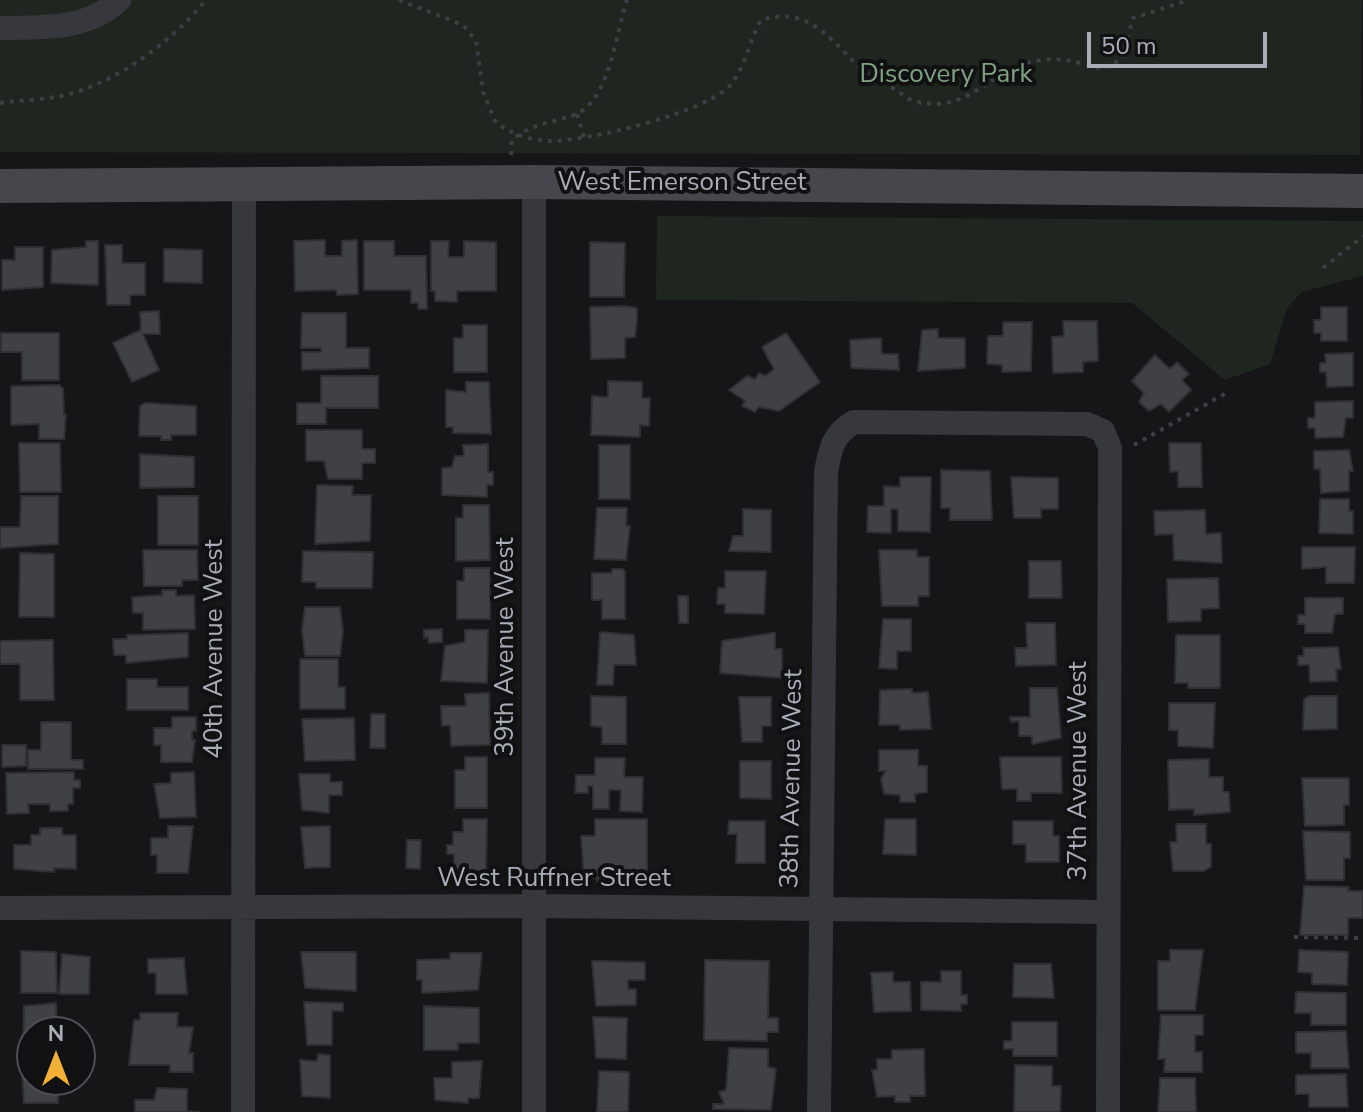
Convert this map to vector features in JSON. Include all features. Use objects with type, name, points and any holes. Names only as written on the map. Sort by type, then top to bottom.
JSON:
[{"type":"street","points":[[0,28],[57,27],[85,21],[119,0]]},
{"type":"street","name":"West Emerson Street","points":[[0,186],[244,186],[522,171],[1363,191]]},
{"type":"street","name":"39th Avenue West","points":[[522,171],[536,906],[534,1112]]},
{"type":"street","name":"40th Avenue West","points":[[243,1112],[244,186]]},
{"type":"street","name":"37th Avenue West","points":[[831,447],[840,429],[854,422],[1065,423],[1087,424],[1103,431],[1110,448],[1108,1112]]},
{"type":"street","name":"38th Avenue West","points":[[819,1112],[826,472],[831,447]]},
{"type":"street","name":"West Ruffner Street","points":[[0,908],[536,906],[1108,912]]},
{"type":"path","points":[[0,103],[68,95],[96,84],[162,46],[206,0]]},
{"type":"path","points":[[399,0],[463,25],[476,41],[483,92],[496,123],[518,135],[549,141],[656,122],[718,94],[733,83],[761,20],[782,14],[809,22],[835,41],[873,78],[913,101],[937,105],[964,101],[987,82],[1040,59],[1070,60],[1102,69],[1122,59],[1133,18],[1189,0]]},
{"type":"path","points":[[522,171],[512,140],[544,122],[577,114],[600,89],[627,0]]},
{"type":"path","points":[[577,114],[584,137]]},
{"type":"path","points":[[1323,268],[1363,236]]},
{"type":"path","points":[[1134,445],[1228,392]]},
{"type":"path","points":[[1294,937],[1363,938]]},
{"type":"green space","name":"Discovery Park","points":[[0,0],[1362,0],[1360,155],[0,152]]},
{"type":"green space","points":[[657,216],[1363,221],[1363,276],[1302,292],[1287,308],[1270,364],[1225,380],[1132,303],[656,300]]},
{"type":"building","points":[[325,240],[325,256],[342,256],[342,241],[357,240],[358,294],[337,295],[336,290],[295,291],[294,241]]},
{"type":"building","points":[[86,241],[98,241],[98,285],[51,283],[52,250],[86,247]]},
{"type":"building","points":[[364,241],[394,241],[394,256],[426,256],[427,309],[418,309],[418,303],[411,303],[411,290],[364,290]]},
{"type":"building","points":[[431,241],[449,241],[448,257],[464,257],[464,241],[496,242],[496,291],[457,291],[457,302],[435,301],[435,291],[431,291]]},
{"type":"building","points":[[590,242],[625,243],[624,297],[590,297]]},
{"type":"building","points":[[105,245],[122,245],[122,263],[145,263],[145,295],[130,295],[130,305],[107,305]]},
{"type":"building","points":[[15,247],[43,247],[43,287],[2,290],[2,260],[15,260]]},
{"type":"building","points":[[164,249],[202,250],[202,283],[164,282]]},
{"type":"building","points":[[590,307],[637,308],[637,320],[635,337],[625,338],[625,358],[591,359]]},
{"type":"building","points":[[1321,307],[1347,307],[1347,341],[1321,341],[1321,333],[1314,333],[1314,320],[1321,320]]},
{"type":"building","points":[[159,311],[160,334],[143,334],[159,370],[132,382],[113,343],[141,330],[140,312]]},
{"type":"building","points":[[302,313],[346,313],[346,348],[369,348],[369,368],[302,370],[302,352],[321,352],[321,348],[301,348]]},
{"type":"building","points":[[1063,321],[1097,321],[1098,361],[1083,362],[1083,372],[1053,373],[1052,337],[1064,336]]},
{"type":"building","points":[[1003,322],[1032,322],[1031,371],[1002,372],[1002,365],[987,364],[988,336],[1003,336]]},
{"type":"building","points":[[463,325],[487,325],[487,372],[454,372],[454,338],[463,338]]},
{"type":"building","points":[[938,329],[938,338],[965,338],[965,368],[918,371],[922,330]]},
{"type":"building","points":[[1,333],[59,333],[59,380],[22,380],[22,352],[1,352]]},
{"type":"building","points":[[786,333],[820,382],[779,411],[759,407],[755,412],[742,406],[745,401],[729,390],[747,376],[755,379],[759,373],[765,376],[774,369],[762,347]]},
{"type":"building","points":[[881,338],[882,354],[898,354],[899,370],[851,368],[850,340]]},
{"type":"building","points":[[1353,353],[1353,386],[1327,387],[1326,372],[1320,372],[1320,363],[1326,363],[1325,354]]},
{"type":"building","points":[[1155,355],[1170,369],[1177,362],[1189,374],[1182,380],[1191,390],[1169,412],[1161,404],[1149,411],[1139,402],[1144,393],[1132,381]]},
{"type":"building","points":[[321,376],[378,376],[378,408],[326,408],[326,424],[297,424],[297,403],[321,403]]},
{"type":"building","points":[[608,381],[642,382],[642,398],[650,398],[649,426],[640,425],[640,437],[591,435],[592,396],[608,397]]},
{"type":"building","points":[[466,382],[489,382],[491,434],[453,433],[453,427],[446,427],[446,390],[466,392]]},
{"type":"building","points":[[59,385],[63,389],[66,415],[64,439],[39,439],[39,424],[11,425],[11,386]]},
{"type":"building","points":[[1353,401],[1353,418],[1346,418],[1343,437],[1315,438],[1315,428],[1308,428],[1308,418],[1315,418],[1315,402]]},
{"type":"building","points":[[145,403],[196,406],[196,435],[171,435],[171,440],[161,440],[161,436],[139,436],[140,406]]},
{"type":"building","points":[[306,430],[362,430],[362,449],[375,449],[375,463],[362,463],[362,479],[328,479],[324,461],[306,461]]},
{"type":"building","points":[[19,443],[60,443],[61,492],[20,492]]},
{"type":"building","points":[[1169,443],[1201,443],[1202,487],[1178,487],[1178,471],[1170,472]]},
{"type":"building","points":[[488,444],[488,472],[493,472],[493,485],[487,485],[487,497],[442,495],[442,468],[452,467],[455,456],[464,456],[463,445]]},
{"type":"building","points":[[599,445],[630,445],[630,499],[599,499]]},
{"type":"building","points":[[1349,450],[1353,471],[1349,471],[1349,491],[1321,493],[1320,469],[1314,469],[1314,451]]},
{"type":"building","points":[[140,454],[194,457],[194,487],[140,488]]},
{"type":"building","points":[[941,470],[990,471],[992,520],[950,520],[950,508],[941,508]]},
{"type":"building","points":[[900,477],[931,477],[930,532],[898,531],[898,509],[891,509],[891,533],[867,532],[868,506],[884,506],[884,486],[900,487]]},
{"type":"building","points":[[1011,477],[1058,478],[1058,509],[1041,509],[1041,518],[1014,518]]},
{"type":"building","points":[[317,485],[353,486],[352,495],[371,495],[370,541],[315,544]]},
{"type":"building","points":[[21,496],[58,496],[58,544],[0,548],[0,527],[20,527]]},
{"type":"building","points":[[158,496],[198,496],[198,545],[158,545]]},
{"type":"building","points":[[1320,499],[1349,499],[1349,511],[1353,511],[1353,534],[1319,533]]},
{"type":"building","points":[[463,505],[489,505],[490,560],[456,561],[456,518],[463,518]]},
{"type":"building","points":[[597,508],[627,508],[626,526],[630,526],[626,560],[594,559]]},
{"type":"building","points":[[743,509],[771,510],[771,552],[729,551],[733,536],[743,536]]},
{"type":"building","points":[[1205,510],[1206,534],[1221,533],[1222,563],[1174,560],[1173,534],[1155,535],[1154,511]]},
{"type":"building","points":[[1302,547],[1355,547],[1354,583],[1326,583],[1326,567],[1302,569]]},
{"type":"building","points":[[143,550],[197,550],[198,580],[182,580],[182,586],[144,586]]},
{"type":"building","points":[[879,550],[917,550],[917,557],[929,557],[929,596],[918,596],[918,606],[882,606]]},
{"type":"building","points":[[303,551],[373,552],[372,588],[316,588],[316,582],[302,582]]},
{"type":"building","points":[[20,553],[54,554],[54,617],[19,617]]},
{"type":"building","points":[[1029,561],[1061,561],[1062,598],[1029,598]]},
{"type":"building","points":[[464,568],[490,568],[490,619],[457,619],[457,581],[464,581]]},
{"type":"building","points":[[612,569],[623,569],[625,572],[625,619],[602,619],[602,600],[592,600],[592,573],[612,573]]},
{"type":"building","points":[[725,571],[766,571],[764,614],[725,613],[725,604],[717,604],[718,588],[725,588]]},
{"type":"building","points":[[1218,578],[1219,608],[1201,609],[1201,621],[1168,622],[1167,579]]},
{"type":"building","points":[[162,590],[176,590],[176,596],[194,595],[195,629],[143,630],[143,613],[133,613],[132,597],[162,595]]},
{"type":"building","points":[[678,596],[688,596],[688,623],[679,623]]},
{"type":"building","points":[[1305,598],[1343,598],[1343,614],[1335,614],[1332,633],[1305,633],[1305,624],[1298,624],[1298,615],[1305,615]]},
{"type":"building","points":[[305,607],[340,607],[343,631],[340,656],[305,656],[302,630]]},
{"type":"building","points":[[883,619],[911,619],[911,651],[897,651],[897,669],[879,668]]},
{"type":"building","points":[[1026,623],[1055,623],[1056,665],[1016,666],[1015,648],[1027,648]]},
{"type":"building","points":[[442,629],[442,642],[429,643],[428,637],[424,638],[424,630]]},
{"type":"building","points":[[465,630],[488,630],[487,683],[441,681],[445,646],[465,642]]},
{"type":"building","points":[[600,632],[634,635],[636,665],[614,665],[613,685],[597,685]]},
{"type":"building","points":[[188,633],[188,657],[126,663],[126,655],[114,655],[113,639],[127,639],[127,635]]},
{"type":"building","points":[[775,633],[775,649],[782,649],[782,678],[720,673],[722,641]]},
{"type":"building","points":[[1176,635],[1220,635],[1220,688],[1188,688],[1188,683],[1175,683]]},
{"type":"building","points":[[53,640],[54,700],[20,700],[20,664],[0,664],[0,641]]},
{"type":"building","points":[[1338,647],[1341,669],[1336,669],[1337,681],[1310,682],[1309,665],[1298,665],[1298,656],[1304,656],[1303,648]]},
{"type":"building","points":[[300,659],[338,659],[338,687],[345,687],[345,709],[300,709]]},
{"type":"building","points":[[127,679],[157,679],[157,687],[188,687],[188,710],[127,710]]},
{"type":"building","points":[[1030,688],[1057,688],[1061,738],[1032,744],[1032,736],[1019,736],[1019,721],[1011,722],[1010,717],[1030,717]]},
{"type":"building","points":[[912,689],[912,693],[928,692],[931,729],[900,730],[900,725],[879,725],[880,690]]},
{"type":"building","points":[[489,693],[490,745],[451,746],[450,725],[442,726],[441,706],[466,706],[465,694]]},
{"type":"building","points":[[591,696],[626,697],[626,744],[602,744],[602,727],[591,726]]},
{"type":"building","points":[[1310,696],[1337,696],[1337,729],[1303,730],[1304,699]]},
{"type":"building","points":[[739,697],[771,697],[771,726],[762,726],[762,742],[742,742]]},
{"type":"building","points":[[1169,703],[1215,703],[1213,748],[1178,746],[1178,730],[1169,730]]},
{"type":"building","points":[[371,714],[385,714],[385,748],[370,748]]},
{"type":"building","points":[[172,717],[196,717],[196,731],[192,731],[192,740],[195,740],[192,762],[161,762],[161,745],[154,745],[154,728],[172,728]]},
{"type":"building","points":[[354,718],[355,760],[305,761],[302,719]]},
{"type":"building","points":[[41,722],[71,722],[71,760],[83,760],[83,769],[28,769],[28,750],[41,750]]},
{"type":"building","points":[[2,745],[26,745],[26,766],[2,767]]},
{"type":"building","points":[[879,750],[918,750],[918,766],[927,766],[927,792],[915,794],[915,802],[900,802],[900,795],[884,794],[881,778],[886,771],[879,771]]},
{"type":"building","points":[[465,757],[487,757],[487,808],[455,808],[455,770],[465,770]]},
{"type":"building","points":[[1000,757],[1061,757],[1062,793],[1031,793],[1031,801],[1017,801],[1017,789],[1002,789]]},
{"type":"building","points":[[595,758],[625,758],[624,777],[643,777],[642,812],[620,811],[621,790],[609,790],[609,809],[593,809],[593,786],[588,786],[588,793],[575,793],[576,775],[595,775]]},
{"type":"building","points":[[1209,759],[1209,777],[1223,777],[1223,792],[1229,792],[1230,812],[1194,815],[1194,809],[1169,810],[1168,760]]},
{"type":"building","points":[[740,761],[771,761],[771,799],[740,798]]},
{"type":"building","points":[[74,772],[74,780],[80,780],[80,788],[73,788],[73,804],[68,804],[68,811],[50,811],[50,804],[28,804],[29,813],[7,814],[6,773]]},
{"type":"building","points":[[194,772],[196,817],[160,818],[154,784],[171,783],[171,773]]},
{"type":"building","points":[[299,774],[330,774],[330,782],[342,782],[342,795],[329,795],[329,813],[302,810]]},
{"type":"building","points":[[1302,778],[1349,778],[1349,805],[1344,805],[1344,825],[1305,826]]},
{"type":"building","points":[[463,819],[487,819],[486,871],[454,871],[454,854],[447,854],[447,845],[453,845],[453,832],[463,832]]},
{"type":"building","points":[[595,819],[647,819],[647,871],[616,873],[611,882],[597,882],[597,874],[596,878],[584,878],[581,836],[595,836]]},
{"type":"building","points":[[885,819],[916,819],[916,855],[883,854]]},
{"type":"building","points":[[729,821],[765,821],[765,863],[736,863],[737,834],[728,834]]},
{"type":"building","points":[[1013,821],[1053,821],[1053,836],[1059,836],[1059,862],[1026,862],[1026,844],[1013,844]]},
{"type":"building","points":[[1176,824],[1206,824],[1206,844],[1211,844],[1211,867],[1204,871],[1173,871],[1170,842],[1177,842]]},
{"type":"building","points":[[168,826],[193,826],[188,873],[157,873],[157,855],[151,855],[151,838],[168,838]]},
{"type":"building","points":[[330,826],[330,867],[305,868],[301,827]]},
{"type":"building","points":[[40,828],[62,828],[62,835],[76,835],[76,869],[54,868],[54,872],[14,869],[14,845],[31,845],[31,835],[40,835]]},
{"type":"building","points":[[1303,831],[1350,832],[1350,858],[1344,858],[1344,880],[1306,880]]},
{"type":"building","points":[[407,840],[421,840],[420,869],[406,868]]},
{"type":"building","points":[[1304,886],[1349,887],[1348,891],[1363,891],[1363,918],[1348,918],[1348,935],[1300,935]]},
{"type":"building","points":[[1170,950],[1203,950],[1195,1010],[1158,1010],[1158,961],[1170,961]]},
{"type":"building","points":[[1299,950],[1348,952],[1347,985],[1312,984],[1312,973],[1298,972]]},
{"type":"building","points":[[21,951],[56,952],[57,993],[21,993]]},
{"type":"building","points":[[301,952],[356,952],[356,991],[305,988]]},
{"type":"building","points":[[450,953],[482,953],[478,990],[422,993],[422,980],[417,980],[417,960],[450,959]]},
{"type":"building","points":[[62,954],[90,957],[89,994],[59,994]]},
{"type":"building","points":[[184,958],[187,994],[156,994],[156,973],[148,973],[148,959]]},
{"type":"building","points":[[705,960],[769,961],[768,1018],[778,1018],[778,1032],[767,1032],[767,1041],[704,1040]]},
{"type":"building","points":[[592,961],[645,962],[645,980],[628,980],[628,989],[636,989],[636,1005],[596,1006]]},
{"type":"building","points":[[1014,964],[1051,964],[1054,998],[1013,997]]},
{"type":"building","points":[[941,971],[961,971],[961,995],[967,995],[967,1004],[961,1004],[961,1011],[921,1010],[921,982],[941,982]]},
{"type":"building","points":[[893,972],[893,982],[910,982],[911,1011],[874,1012],[871,973]]},
{"type":"building","points":[[1296,992],[1346,993],[1346,1025],[1311,1025],[1311,1013],[1295,1013]]},
{"type":"building","points":[[304,1002],[343,1003],[343,1011],[332,1011],[332,1045],[307,1045]]},
{"type":"building","points":[[56,1003],[56,1016],[24,1016],[24,1006]]},
{"type":"building","points":[[424,1006],[479,1008],[479,1043],[458,1043],[458,1050],[424,1050]]},
{"type":"building","points":[[140,1013],[178,1013],[177,1027],[193,1027],[189,1053],[193,1053],[193,1072],[170,1072],[170,1065],[129,1065],[134,1020],[140,1020]]},
{"type":"building","points":[[1161,1015],[1203,1015],[1203,1035],[1195,1035],[1195,1052],[1202,1052],[1202,1072],[1164,1072],[1165,1059],[1158,1059]]},
{"type":"building","points":[[593,1017],[627,1018],[626,1059],[596,1058]]},
{"type":"building","points":[[1012,1022],[1057,1022],[1057,1056],[1013,1056],[1013,1049],[1004,1049],[1004,1041],[1012,1041]]},
{"type":"building","points":[[1346,1031],[1349,1068],[1311,1068],[1311,1053],[1296,1053],[1296,1032]]},
{"type":"building","points":[[729,1048],[768,1049],[768,1067],[776,1069],[771,1110],[713,1109],[713,1104],[724,1104],[719,1092],[726,1090]]},
{"type":"building","points":[[924,1049],[925,1096],[910,1096],[910,1102],[895,1102],[895,1096],[877,1097],[872,1070],[877,1070],[877,1059],[892,1059],[892,1050]]},
{"type":"building","points":[[318,1054],[330,1055],[330,1098],[302,1096],[300,1060],[317,1061]]},
{"type":"building","points":[[482,1061],[479,1098],[468,1098],[468,1103],[435,1100],[434,1078],[452,1078],[452,1062]]},
{"type":"building","points":[[1015,1065],[1052,1066],[1052,1086],[1061,1086],[1060,1112],[1014,1112]]},
{"type":"building","points":[[599,1071],[629,1072],[628,1112],[597,1112]]},
{"type":"building","points":[[1346,1074],[1348,1107],[1309,1107],[1309,1094],[1296,1094],[1296,1075]]},
{"type":"building","points":[[1160,1078],[1195,1078],[1196,1112],[1158,1112]]},
{"type":"building","points":[[157,1088],[187,1089],[187,1111],[199,1112],[135,1112],[135,1100],[154,1100]]},
{"type":"building","points":[[24,1096],[58,1096],[58,1103],[24,1103]]}]
